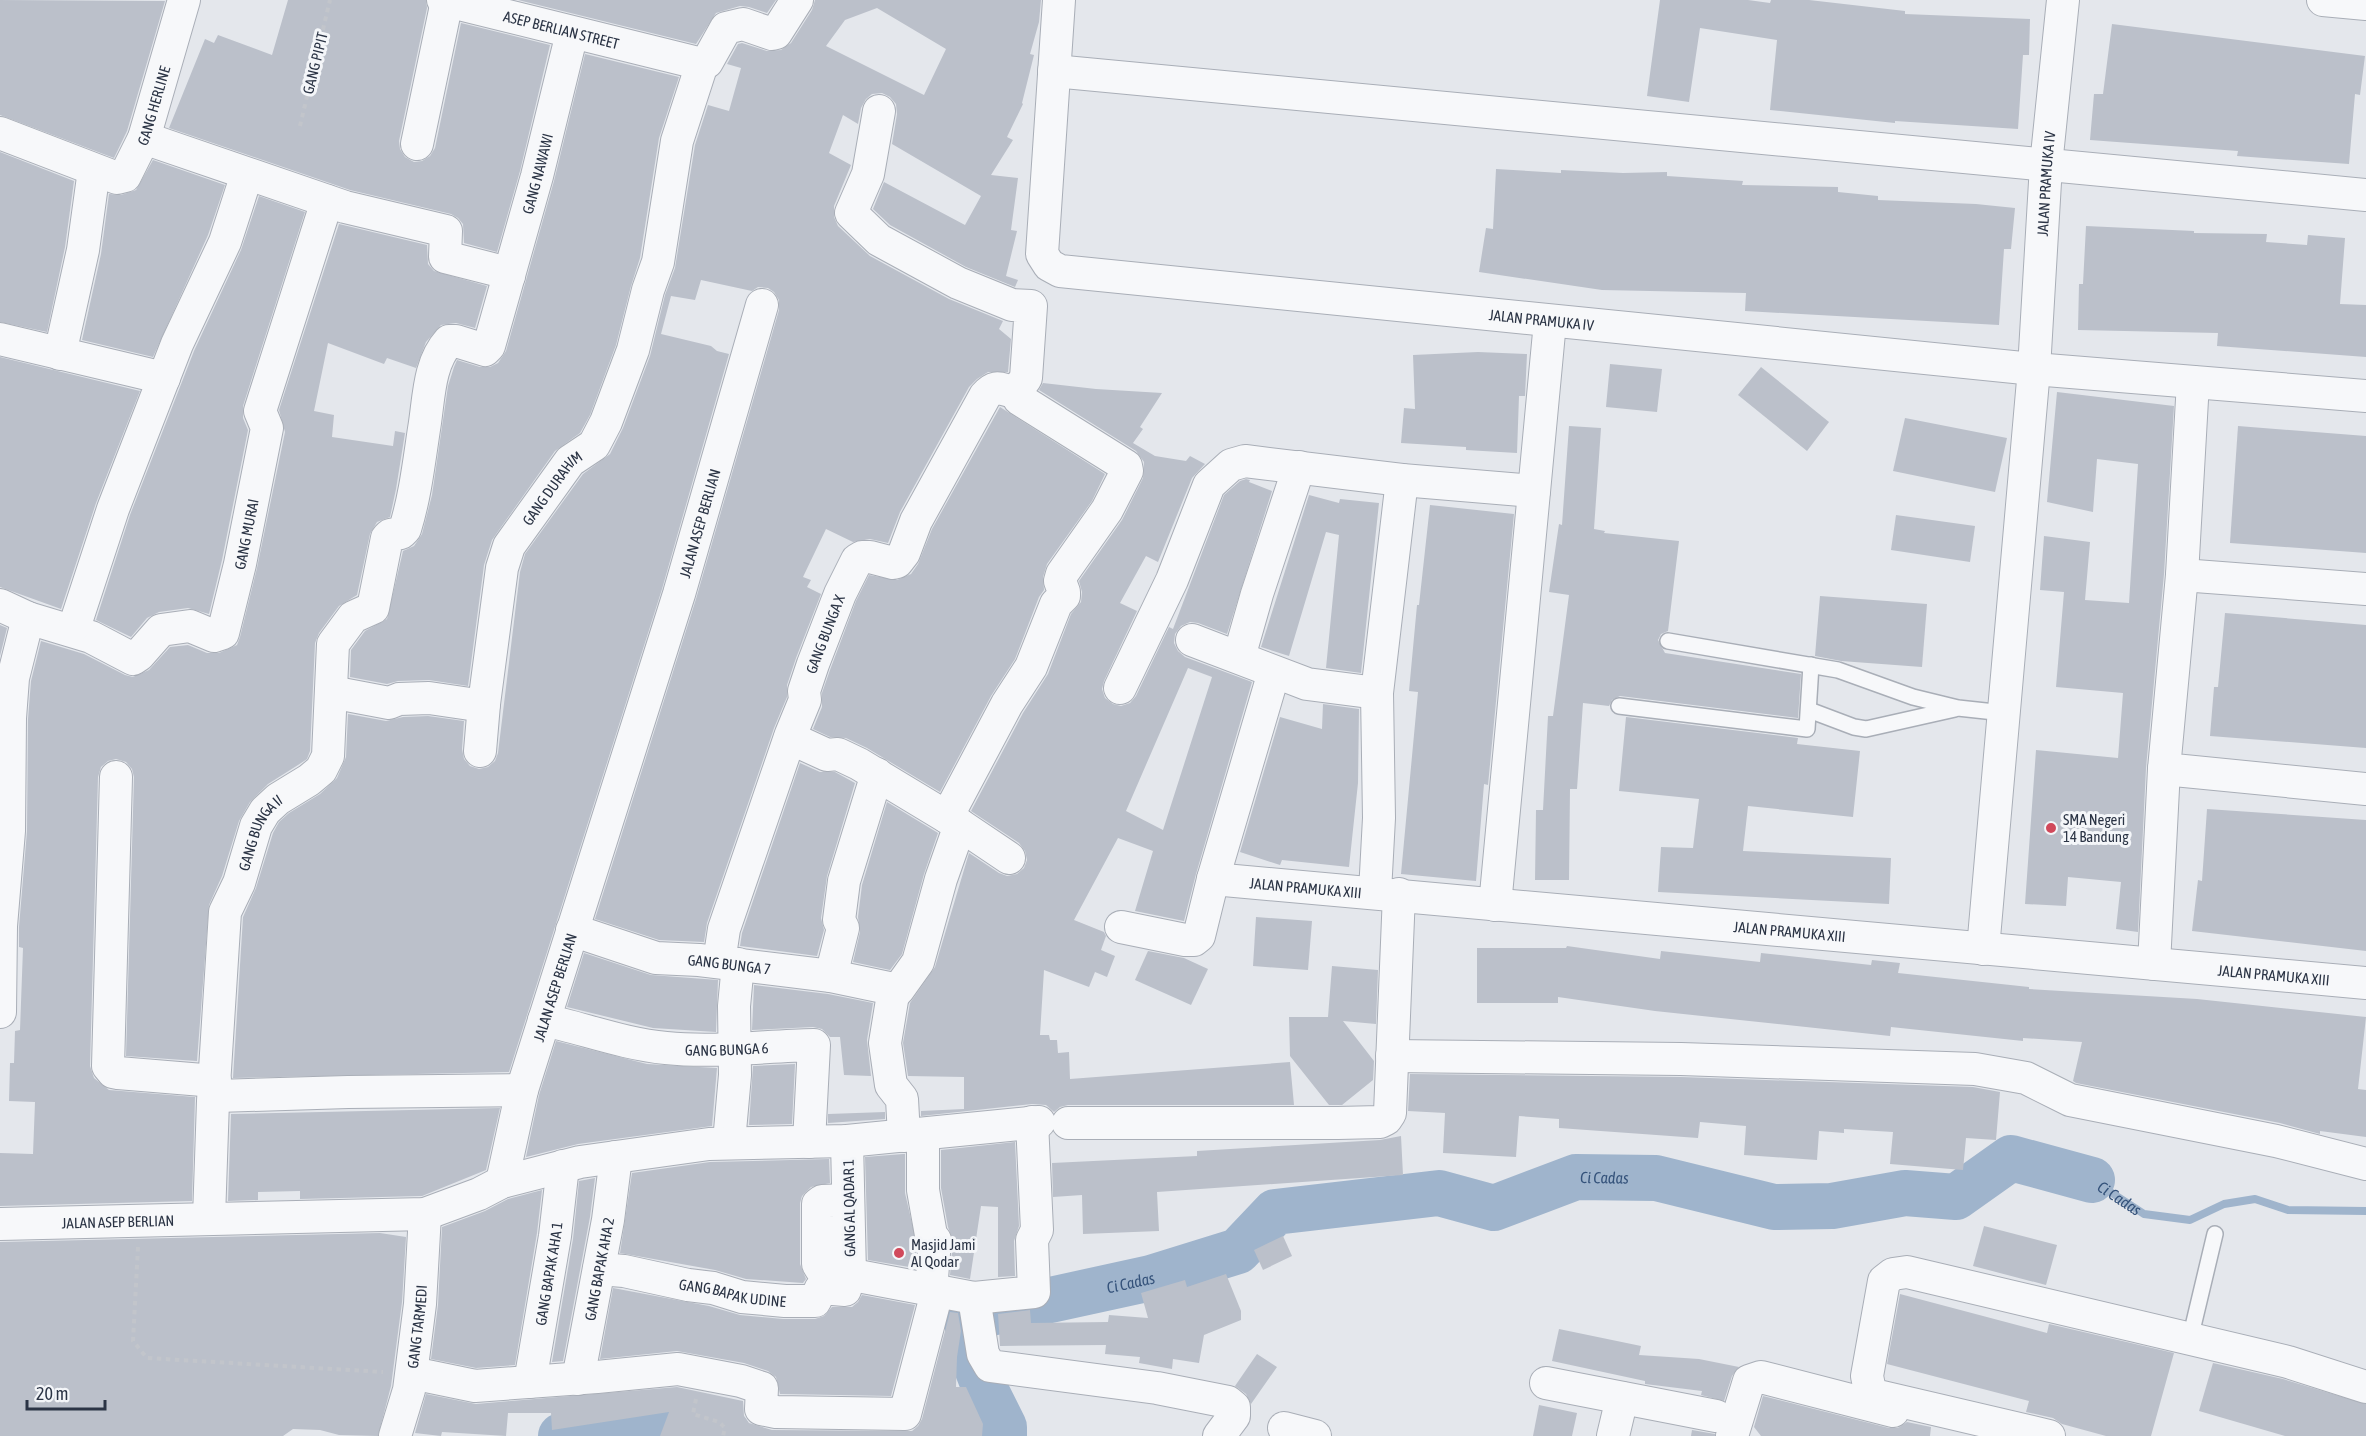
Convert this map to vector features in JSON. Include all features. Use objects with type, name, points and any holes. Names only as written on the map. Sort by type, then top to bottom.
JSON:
[{"type":"street","name":"GANG HERLINE","points":[[94,170],[117,178],[123,177],[144,138],[184,0]]},
{"type":"street","name":"GANG DURAHIM","points":[[480,751],[502,568],[509,546],[570,461],[594,445],[606,422],[633,350],[648,290],[658,262],[691,61],[707,62],[726,28],[743,24],[772,34],[776,33],[797,0]]},
{"type":"street","points":[[1059,0],[1054,71],[2366,195]]},
{"type":"street","name":"JALAN PRAMUKA IV","points":[[2034,369],[2046,165],[2063,0]]},
{"type":"street","points":[[2323,0],[2366,4]]},
{"type":"street","points":[[417,144],[460,2]]},
{"type":"street","name":"ASEP BERLIAN STREET","points":[[460,2],[572,33],[691,61]]},
{"type":"street","name":"GANG NAWAWI","points":[[373,608],[387,538],[390,535],[401,533],[409,516],[434,369],[441,350],[449,341],[485,350],[489,346],[572,33]]},
{"type":"street","name":"JALAN PRAMUKA IV","points":[[1054,71],[1042,254],[1049,265],[1060,272],[2034,369],[2366,396]]},
{"type":"street","points":[[412,1373],[475,1386],[678,1369],[741,1381],[762,1388],[761,1409],[776,1412],[905,1414],[934,1291],[935,1240],[931,1235],[913,1135],[902,1098],[891,1085],[885,1043],[892,988],[898,990],[902,986],[918,962],[954,821],[1007,704],[1035,660],[1056,604],[1064,596],[1060,581],[1062,574],[1107,510],[1126,471],[1126,466],[1019,399],[1016,392],[1026,378],[1031,306],[1012,305],[958,283],[879,240],[851,213],[868,174],[879,111]]},
{"type":"street","points":[[0,133],[94,170],[83,250],[60,354]]},
{"type":"street","points":[[144,138],[327,201],[446,231],[445,256],[500,271],[509,276]]},
{"type":"street","points":[[75,625],[113,509],[164,378],[225,242],[247,174]]},
{"type":"street","name":"GANG MURAI","points":[[11,610],[91,637],[133,659],[161,630],[190,626],[214,636],[223,633],[240,564],[267,428],[260,411],[327,201]]},
{"type":"street","name":"JALAN ASEP BERLIAN","points":[[0,1224],[425,1214],[479,1194],[502,1182],[522,1090],[679,594],[762,305]]},
{"type":"street","points":[[1495,904],[1550,322]]},
{"type":"street","points":[[0,339],[164,378]]},
{"type":"street","points":[[1983,949],[2034,369]]},
{"type":"street","points":[[2154,964],[2163,769],[2182,575],[2193,382]]},
{"type":"street","name":"GANG BUNGA X","points":[[729,1142],[735,1076],[734,1006],[724,929],[805,700],[804,692],[810,673],[840,594],[857,560],[866,556],[897,562],[904,553],[916,521],[985,396],[998,387],[1016,392]]},
{"type":"street","points":[[1120,688],[1172,580],[1209,485],[1231,465],[1245,461],[1402,480],[1534,491]]},
{"type":"street","points":[[1239,657],[1257,594],[1299,467]]},
{"type":"street","points":[[502,1182],[563,1166],[729,1142],[847,1141],[1047,1122],[1380,1122],[1386,1119],[1390,1113],[1392,1056],[1387,893],[1379,818],[1377,693],[1402,480]]},
{"type":"street","points":[[2182,575],[2366,589]]},
{"type":"street","name":"GANG BUNGA II","points":[[209,1218],[225,912],[239,883],[256,826],[265,812],[278,799],[321,770],[328,756],[333,644],[353,617],[373,608]]},
{"type":"street","points":[[0,1012],[1,926],[9,831],[10,718],[13,678],[11,610]]},
{"type":"street","points":[[1192,640],[1307,684],[1377,693]]},
{"type":"street","points":[[1121,927],[1194,940],[1199,936],[1213,879],[1274,672]]},
{"type":"street","points":[[331,692],[389,703],[399,699],[429,698],[484,704]]},
{"type":"street","points":[[790,738],[827,754],[838,754],[877,774],[1009,858]]},
{"type":"street","points":[[2163,769],[2366,789]]},
{"type":"street","points":[[831,976],[843,927],[838,920],[844,881],[859,826],[877,774]]},
{"type":"street","points":[[116,777],[108,1066],[113,1072],[214,1089],[217,1096],[522,1090]]},
{"type":"street","name":"JALAN PRAMUKA XIII","points":[[1213,879],[2366,983]]},
{"type":"street","name":"GANG BUNGA 7","points":[[572,930],[656,958],[728,963],[831,976],[892,988]]},
{"type":"street","name":"GANG BUNGA 6","points":[[544,1020],[634,1044],[665,1048],[734,1050],[814,1045],[809,1142]]},
{"type":"street","points":[[1392,1056],[1681,1059],[1975,1069],[2026,1078],[2070,1100],[2276,1142],[2366,1164]]},
{"type":"street","points":[[850,1274],[934,1291],[975,1311],[1034,1292],[1032,1240],[1037,1230],[1047,1122]]},
{"type":"street","name":"GANG AL QADAR 1","points":[[847,1141],[850,1274]]},
{"type":"street","name":"GANG BAPAK AHA 2","points":[[578,1379],[599,1269],[616,1157]]},
{"type":"street","name":"GANG BAPAK AHA 1","points":[[530,1382],[555,1236],[563,1166]]},
{"type":"street","name":"GANG TARMEDI","points":[[395,1436],[412,1373],[420,1304],[425,1214]]},
{"type":"street","name":"GANG BAPAK UDINE","points":[[599,1269],[624,1271],[713,1288],[742,1296],[785,1301],[815,1301],[821,1288],[845,1290],[850,1274]]},
{"type":"street","points":[[2049,1436],[1875,1395],[1869,1386],[1867,1376],[1884,1281],[1893,1274],[1907,1272],[2288,1362],[2366,1387]]},
{"type":"street","points":[[975,1311],[982,1354],[990,1366],[1050,1372],[1157,1388],[1228,1402],[1234,1407],[1234,1416],[1219,1436]]},
{"type":"street","points":[[1546,1383],[1622,1398],[1724,1426],[1749,1381],[1761,1377],[1988,1436]]},
{"type":"street","points":[[1613,1436],[1622,1398]]},
{"type":"street","points":[[1284,1428],[1315,1436]]},
{"type":"lane","points":[[1668,640],[1838,670],[1913,697],[1958,708],[2004,713]]},
{"type":"lane","points":[[1619,706],[1807,729],[1811,665]]},
{"type":"lane","points":[[1809,710],[1854,727],[1866,729],[1958,708]]},
{"type":"lane","points":[[2190,1339],[2215,1234]]},
{"type":"path","name":"GANG PIPIT","points":[[300,126],[330,0]]},
{"type":"path","points":[[140,1220],[133,1309],[133,1341],[147,1358],[412,1373]]},
{"type":"path","points":[[701,1373],[693,1414],[719,1422],[725,1428],[723,1436]]},
{"type":"building","points":[[0,0],[165,1],[127,131],[114,158],[0,115]]},
{"type":"building","points":[[288,0],[426,0],[427,8],[399,141],[400,149],[405,157],[414,162],[422,161],[430,156],[435,148],[461,23],[550,45],[520,171],[497,252],[464,243],[463,224],[451,214],[350,190],[169,128],[205,39],[214,43],[218,35],[272,55]]},
{"type":"building","points":[[518,0],[776,0],[767,13],[740,6],[716,13],[696,44]]},
{"type":"building","points":[[815,0],[1041,0],[1039,22],[1030,54],[1034,55],[1023,104],[1007,137],[1013,140],[991,175],[1018,178],[1011,230],[1017,231],[1006,276],[1018,280],[1015,287],[966,267],[890,225],[873,209],[884,182],[965,225],[981,196],[892,144],[897,114],[896,104],[890,97],[882,93],[872,94],[866,99],[861,108],[858,124],[843,115],[829,153],[851,165],[834,206],[834,217],[838,226],[870,256],[949,299],[1003,321],[999,329],[1011,339],[1008,372],[988,372],[969,387],[900,512],[888,543],[870,539],[853,542],[826,529],[803,577],[811,580],[807,587],[821,594],[796,658],[787,685],[787,697],[774,728],[707,923],[704,942],[659,940],[595,919],[696,599],[779,310],[779,300],[768,288],[758,287],[752,291],[701,280],[695,300],[671,296],[661,334],[711,346],[717,351],[729,354],[662,589],[509,1072],[233,1078],[243,917],[256,888],[273,833],[279,822],[289,813],[320,794],[337,778],[346,757],[348,714],[386,721],[403,717],[428,716],[464,721],[462,749],[464,759],[470,766],[479,769],[488,767],[495,761],[498,753],[520,572],[525,554],[583,474],[610,454],[623,428],[650,356],[665,295],[675,268],[695,145],[708,105],[729,111],[741,68],[727,64],[738,44],[742,43],[767,51],[781,50],[791,43],[812,10]],"holes":[[[877,8],[946,49],[924,95],[826,46],[845,20]]]},
{"type":"building","points":[[1660,0],[1748,0],[1770,3],[1771,0],[1809,0],[1905,11],[1905,14],[2030,19],[2029,55],[2023,55],[2018,129],[1895,121],[1895,123],[1770,110],[1777,40],[1700,28],[1689,102],[1647,96]]},
{"type":"building","points":[[2112,24],[2365,56],[2360,95],[2355,94],[2349,164],[2237,156],[2238,151],[2090,140],[2094,94],[2103,94]]},
{"type":"building","points":[[585,54],[679,77],[659,138],[640,258],[616,345],[590,415],[580,433],[555,451],[492,540],[484,565],[468,686],[429,680],[398,681],[387,684],[350,677],[351,650],[365,631],[387,619],[403,551],[414,546],[422,534],[432,495],[448,386],[457,360],[480,367],[490,367],[498,363],[506,351],[554,181]]},
{"type":"building","points":[[0,152],[74,181],[65,247],[47,332],[0,322]]},
{"type":"building","points":[[153,160],[225,185],[208,235],[153,357],[82,340],[101,254],[109,194],[121,195],[136,190]]},
{"type":"building","points":[[1496,169],[1561,173],[1561,170],[1623,173],[1667,172],[1667,176],[1743,181],[1742,185],[1838,187],[1838,192],[1878,196],[1878,200],[2015,208],[2011,249],[2004,249],[1999,325],[1745,311],[1746,293],[1602,290],[1479,272],[1486,228],[1493,229]]},
{"type":"building","points":[[259,196],[305,212],[243,406],[243,418],[248,430],[209,614],[188,608],[159,612],[147,618],[131,637],[96,620],[130,515],[194,351],[241,250]]},
{"type":"building","points":[[339,224],[427,245],[428,264],[434,271],[487,286],[475,328],[456,323],[441,325],[426,342],[416,368],[387,358],[384,364],[328,343],[314,411],[334,415],[332,437],[393,446],[395,431],[405,433],[396,489],[390,517],[377,522],[370,534],[357,595],[339,606],[319,633],[315,643],[310,751],[307,759],[268,784],[250,802],[239,821],[222,876],[209,905],[197,1061],[126,1056],[134,777],[132,769],[126,762],[116,759],[108,761],[101,767],[98,777],[90,1066],[94,1078],[109,1090],[195,1097],[192,1201],[0,1206],[0,1153],[33,1154],[35,1102],[9,1101],[10,1063],[14,1063],[15,1031],[20,1030],[23,948],[19,947],[19,927],[27,831],[28,719],[31,681],[41,641],[84,654],[133,677],[149,670],[170,647],[188,645],[207,653],[219,653],[237,645],[257,568],[285,432],[279,410]]},
{"type":"building","points":[[2086,226],[2194,231],[2194,233],[2267,234],[2266,242],[2307,245],[2308,235],[2345,238],[2340,304],[2366,305],[2366,357],[2217,346],[2218,333],[2078,330],[2079,284],[2083,284]]},
{"type":"building","points":[[1478,352],[1527,354],[1525,396],[1519,396],[1517,453],[1401,443],[1404,408],[1415,409],[1413,355]]},
{"type":"building","points":[[0,357],[140,391],[96,503],[61,609],[0,587]]},
{"type":"building","points":[[1610,364],[1662,369],[1657,412],[1606,407]]},
{"type":"building","points":[[1761,367],[1829,422],[1807,451],[1738,395]]},
{"type":"building","points":[[1043,383],[1162,393],[1140,427],[1143,429],[1133,443],[1155,456],[1186,461],[1190,456],[1205,464],[1192,478],[1158,562],[1146,556],[1120,603],[1137,611],[1104,681],[1102,689],[1105,698],[1113,704],[1121,706],[1130,703],[1136,696],[1169,627],[1173,629],[1224,495],[1240,481],[1246,479],[1272,491],[1227,634],[1190,622],[1181,626],[1175,634],[1174,643],[1185,657],[1252,682],[1184,921],[1135,911],[1153,851],[1118,838],[1074,920],[1104,932],[1106,936],[1101,950],[1115,956],[1107,977],[1095,972],[1089,987],[1044,970],[1040,1035],[1049,1035],[1050,1040],[1057,1040],[1058,1053],[1069,1052],[1070,1079],[1290,1062],[1294,1105],[1068,1105],[1054,1112],[1046,1105],[1032,1104],[921,1116],[921,1111],[964,1109],[964,1077],[908,1076],[903,1043],[910,1003],[935,967],[969,853],[1007,876],[1017,874],[1024,868],[1027,860],[1025,851],[1019,843],[971,811],[1023,713],[1048,674],[1071,614],[1081,602],[1082,592],[1079,581],[1122,520],[1143,478],[1144,462],[1136,451],[1039,390]],"holes":[[[1188,668],[1212,677],[1163,830],[1126,811]]]},
{"type":"building","points":[[2057,392],[2174,406],[2164,574],[2146,768],[2138,932],[2116,929],[2121,882],[2068,877],[2066,906],[2025,904],[2036,750],[2118,758],[2123,693],[2056,687],[2064,592],[2040,590],[2044,536],[2090,542],[2085,600],[2129,603],[2138,464],[2097,459],[2093,512],[2047,502]]},
{"type":"building","points":[[1000,407],[1105,474],[1092,501],[1047,564],[1043,577],[1044,590],[1039,597],[1015,659],[991,696],[940,792],[867,748],[846,738],[830,737],[813,729],[822,707],[822,693],[830,670],[856,601],[869,575],[897,580],[911,574],[918,564],[932,529]]},
{"type":"building","points":[[1905,418],[2007,438],[1995,492],[1893,471]]},
{"type":"building","points":[[1569,426],[1601,428],[1594,529],[1605,531],[1604,533],[1679,541],[1668,631],[1661,634],[1658,640],[1665,653],[1801,674],[1798,718],[1620,696],[1612,700],[1609,706],[1583,703],[1577,789],[1570,789],[1569,880],[1535,880],[1536,810],[1543,810],[1548,716],[1553,716],[1569,595],[1549,592],[1559,524],[1562,525]]},
{"type":"building","points":[[2238,426],[2366,436],[2366,553],[2230,543]]},
{"type":"building","points":[[1309,495],[1339,503],[1340,499],[1379,503],[1361,673],[1326,668],[1339,535],[1326,532],[1289,656],[1261,647]]},
{"type":"building","points":[[1430,505],[1514,514],[1488,785],[1484,784],[1476,881],[1401,874],[1418,692],[1409,691]]},
{"type":"building","points":[[1896,515],[1975,526],[1970,562],[1891,550]]},
{"type":"building","points":[[1820,596],[1927,604],[1922,667],[1841,661],[1815,656]]},
{"type":"building","points":[[2225,613],[2366,625],[2366,748],[2210,736],[2214,687],[2218,687]]},
{"type":"building","points":[[0,625],[7,628],[0,656]]},
{"type":"building","points":[[1323,704],[1359,709],[1358,783],[1349,867],[1282,860],[1280,865],[1240,852],[1280,717],[1322,729]]},
{"type":"building","points":[[1626,717],[1798,738],[1797,744],[1860,751],[1853,817],[1748,806],[1743,851],[1891,858],[1889,904],[1658,892],[1661,847],[1693,848],[1699,799],[1619,791]]},
{"type":"building","points":[[800,763],[820,772],[835,772],[855,783],[827,876],[821,918],[824,930],[817,956],[740,946],[742,933]]},
{"type":"building","points":[[887,802],[938,833],[902,954],[890,970],[853,962],[860,932],[858,917],[862,885]]},
{"type":"building","points":[[2207,809],[2366,820],[2366,951],[2192,931],[2198,880],[2202,881]]},
{"type":"building","points":[[1256,917],[1312,921],[1308,970],[1253,966]]},
{"type":"building","points":[[1567,946],[1660,959],[1661,951],[1760,962],[1761,953],[1871,965],[1872,960],[1900,963],[1898,973],[2029,987],[2029,989],[2197,999],[2366,1017],[2358,1089],[2366,1090],[2366,1137],[2320,1131],[2320,1134],[2280,1123],[2076,1083],[2073,1081],[2082,1042],[2023,1038],[2023,1041],[1891,1027],[1890,1036],[1655,1011],[1558,997],[1558,1003],[1477,1003],[1477,948],[1566,948]]},
{"type":"building","points":[[1148,951],[1184,958],[1208,969],[1191,1005],[1135,980]]},
{"type":"building","points":[[584,953],[651,975],[718,980],[716,1032],[653,1028],[567,1007]]},
{"type":"building","points":[[1332,966],[1378,970],[1376,1024],[1343,1021],[1374,1061],[1373,1080],[1342,1105],[1329,1105],[1290,1056],[1289,1017],[1328,1017]]},
{"type":"building","points":[[754,985],[828,994],[873,1003],[867,1040],[871,1076],[844,1075],[840,1037],[830,1037],[822,1029],[813,1027],[752,1030]]},
{"type":"building","points":[[556,1041],[647,1064],[717,1068],[712,1126],[578,1144],[526,1157],[539,1095]]},
{"type":"building","points":[[795,1064],[792,1124],[749,1125],[753,1066]]},
{"type":"building","points":[[1410,1074],[1681,1077],[1973,1087],[2000,1092],[1996,1140],[1966,1138],[1963,1170],[1890,1164],[1893,1132],[1844,1129],[1844,1133],[1819,1131],[1817,1160],[1744,1155],[1746,1126],[1700,1122],[1698,1138],[1559,1128],[1559,1119],[1519,1116],[1516,1157],[1443,1153],[1445,1113],[1408,1111]]},
{"type":"building","points":[[500,1108],[486,1170],[422,1196],[300,1199],[300,1191],[258,1192],[258,1200],[228,1201],[231,1114]]},
{"type":"building","points":[[885,1112],[885,1119],[828,1123],[828,1114]]},
{"type":"building","points":[[1401,1136],[1403,1175],[1157,1192],[1159,1231],[1083,1234],[1082,1195],[1053,1197],[1052,1163],[1197,1156],[1197,1151],[1380,1140]]},
{"type":"building","points":[[1015,1142],[1019,1226],[1014,1241],[1015,1276],[998,1277],[998,1207],[981,1206],[970,1279],[950,1275],[953,1241],[941,1188],[941,1150]]},
{"type":"building","points":[[905,1154],[905,1193],[917,1245],[915,1268],[868,1260],[865,1157]]},
{"type":"building","points":[[829,1159],[830,1183],[811,1187],[802,1196],[800,1203],[800,1264],[806,1279],[803,1283],[746,1279],[715,1270],[620,1253],[632,1173],[710,1162]]},
{"type":"building","points":[[595,1178],[563,1361],[552,1362],[573,1239],[579,1181]]},
{"type":"building","points":[[542,1190],[515,1365],[476,1368],[431,1359],[438,1305],[442,1227],[485,1211],[508,1199]]},
{"type":"building","points":[[1984,1226],[2057,1245],[2046,1285],[1973,1266]]},
{"type":"building","points":[[380,1233],[406,1237],[402,1302],[391,1386],[378,1436],[339,1435],[320,1430],[293,1429],[283,1436],[0,1436],[0,1242]]},
{"type":"building","points":[[1283,1236],[1292,1256],[1263,1270],[1254,1250]]},
{"type":"building","points":[[1226,1274],[1241,1311],[1241,1320],[1204,1335],[1199,1363],[1173,1359],[1172,1369],[1139,1363],[1140,1357],[1105,1354],[1106,1345],[1000,1346],[998,1314],[1030,1310],[1031,1323],[1108,1322],[1109,1315],[1148,1318],[1141,1293],[1185,1280],[1187,1287]]},
{"type":"building","points":[[613,1288],[709,1306],[740,1315],[783,1319],[815,1319],[824,1316],[832,1307],[852,1307],[862,1295],[915,1305],[891,1396],[780,1394],[776,1377],[768,1371],[744,1363],[677,1351],[600,1359]]},
{"type":"building","points":[[1900,1294],[2047,1333],[2049,1324],[2174,1353],[2151,1436],[2106,1436],[2062,1424],[2053,1418],[2026,1412],[2029,1401],[1887,1364]]},
{"type":"building","points":[[950,1312],[958,1313],[961,1331],[956,1387],[966,1387],[983,1424],[982,1436],[660,1436],[669,1412],[552,1430],[551,1413],[508,1413],[506,1436],[442,1432],[441,1436],[415,1433],[426,1394],[476,1404],[677,1387],[743,1401],[744,1416],[749,1423],[772,1430],[912,1431],[922,1419]]},
{"type":"building","points":[[1559,1329],[1641,1346],[1639,1355],[1699,1359],[1739,1367],[1732,1376],[1724,1401],[1701,1395],[1702,1391],[1645,1384],[1645,1381],[1552,1361]]},
{"type":"building","points":[[1257,1354],[1277,1367],[1251,1404],[1246,1394],[1235,1386]]},
{"type":"building","points":[[2213,1363],[2283,1379],[2366,1404],[2366,1436],[2285,1436],[2199,1411]]},
{"type":"building","points":[[1763,1396],[1889,1428],[1898,1428],[1907,1422],[1931,1427],[1930,1436],[1761,1436],[1754,1427]]},
{"type":"building","points":[[1539,1405],[1577,1413],[1572,1436],[1533,1436]]},
{"type":"building","points":[[1692,1430],[1715,1434],[1715,1436],[1691,1436]]},
{"type":"waterway","name":"Ci Cadas","points":[[1004,1436],[1004,1427],[986,1391],[968,1345],[968,1318],[1151,1278],[1238,1251],[1275,1212],[1439,1193],[1494,1208],[1576,1177],[1656,1178],[1774,1207],[1832,1206],[1905,1193],[1956,1197],[2011,1158],[2092,1180]]},
{"type":"waterway","name":"Ci Cadas","points":[[2092,1180],[2144,1214],[2190,1220],[2224,1204],[2255,1199],[2288,1210],[2366,1211]]},
{"type":"waterway","name":"Ci Cadas","points":[[561,1436],[668,1417],[688,1420],[727,1432],[726,1436]]},
{"type":"place","name":"SMA Negeri 14 Bandung","points":[[2051,828]]},
{"type":"place","name":"Masjid Jami Al Qodar","points":[[899,1253]]}]
